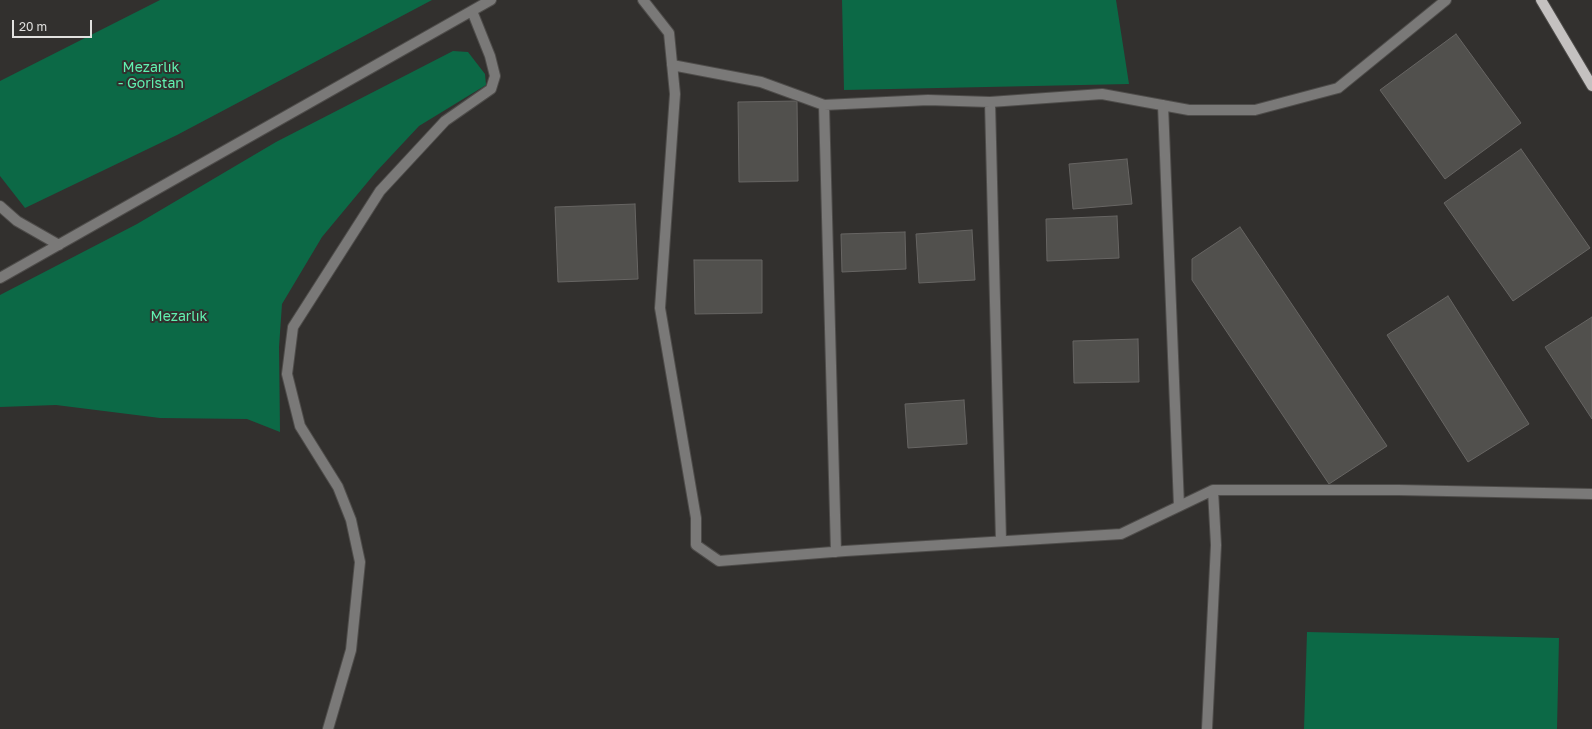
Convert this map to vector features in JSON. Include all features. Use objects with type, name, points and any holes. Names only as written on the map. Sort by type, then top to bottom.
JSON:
[{"type":"main road","points":[[1541,0],[1592,86]]},
{"type":"street","points":[[0,278],[491,0]]},
{"type":"street","points":[[643,0],[668,33],[675,94],[660,308],[696,518],[696,545],[719,561],[1121,534],[1213,490],[1398,490],[1592,494]]},
{"type":"street","points":[[672,65],[761,82],[824,105],[928,100],[990,102],[1102,94],[1189,110],[1255,110],[1338,88],[1446,0]]},
{"type":"street","points":[[328,729],[351,650],[360,562],[351,520],[338,487],[300,426],[287,374],[293,327],[380,191],[445,121],[491,89],[495,76],[492,62],[472,11]]},
{"type":"street","points":[[990,102],[1001,542]]},
{"type":"street","points":[[824,105],[836,552]]},
{"type":"street","points":[[1163,105],[1179,506]]},
{"type":"street","points":[[0,206],[17,221],[59,245]]},
{"type":"street","points":[[1207,729],[1216,545],[1213,490]]},
{"type":"green space","name":"Mezarlık - Goristan","points":[[160,0],[432,0],[177,135],[25,208],[0,176],[0,81]]},
{"type":"green space","points":[[842,0],[1116,0],[1129,84],[844,90]]},
{"type":"green space","name":"Mezarlık","points":[[453,51],[468,52],[485,74],[486,85],[419,126],[376,172],[322,237],[282,304],[279,347],[280,432],[247,419],[160,418],[56,405],[0,407],[0,295],[137,224],[276,142]]},
{"type":"green space","points":[[1307,632],[1559,638],[1557,729],[1304,729]]},
{"type":"building","points":[[1456,34],[1521,123],[1445,179],[1380,90]]},
{"type":"building","points":[[797,101],[798,181],[739,182],[738,102]]},
{"type":"building","points":[[1521,149],[1590,248],[1513,301],[1444,203]]},
{"type":"building","points":[[1127,159],[1132,204],[1073,209],[1069,164]]},
{"type":"building","points":[[635,204],[638,279],[558,282],[555,207]]},
{"type":"building","points":[[1117,216],[1119,258],[1047,261],[1046,219]]},
{"type":"building","points":[[1240,227],[1387,446],[1329,484],[1192,280],[1192,259]]},
{"type":"building","points":[[972,230],[975,280],[919,283],[916,234]]},
{"type":"building","points":[[905,232],[906,269],[842,272],[841,234]]},
{"type":"building","points":[[694,260],[762,260],[762,313],[695,314]]},
{"type":"building","points":[[1448,296],[1529,424],[1468,462],[1387,335]]},
{"type":"building","points":[[1592,317],[1592,419],[1545,347]]},
{"type":"building","points":[[1138,339],[1139,382],[1074,383],[1073,341]]},
{"type":"building","points":[[964,400],[967,444],[908,448],[905,404]]}]
